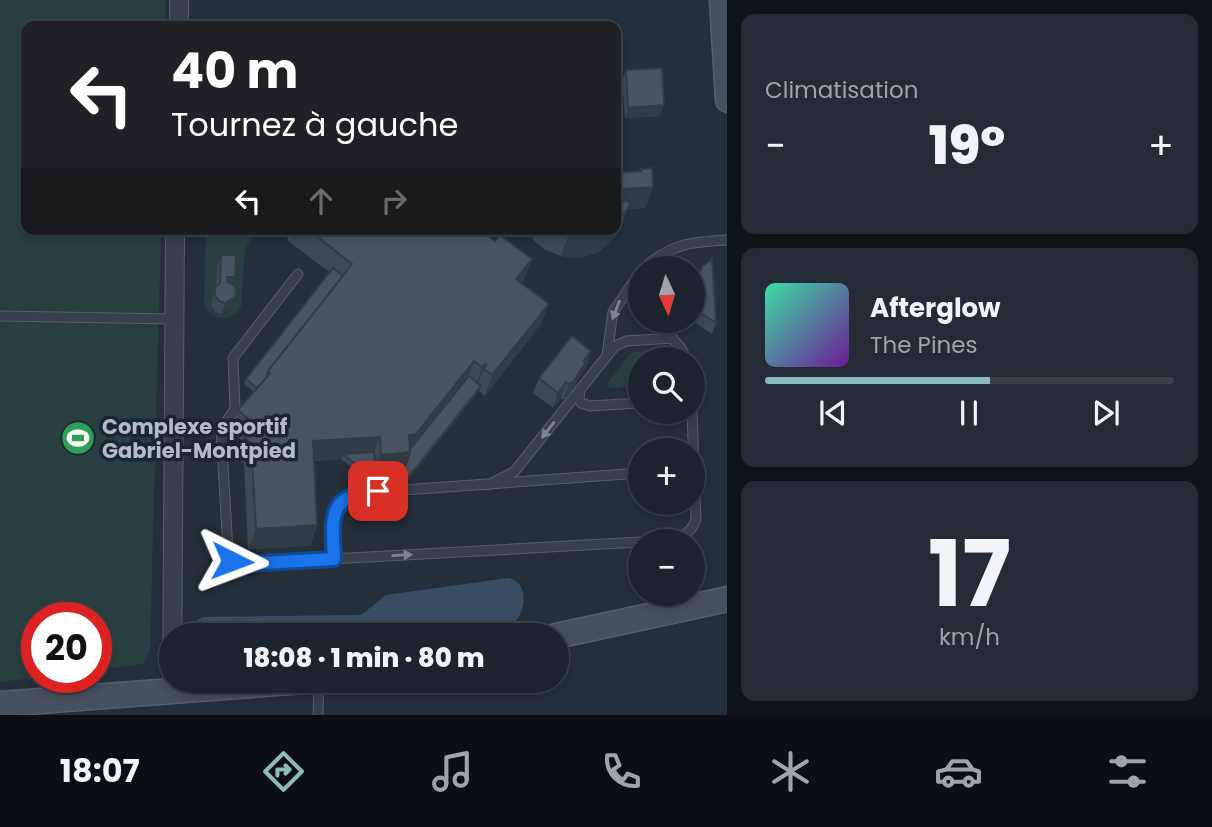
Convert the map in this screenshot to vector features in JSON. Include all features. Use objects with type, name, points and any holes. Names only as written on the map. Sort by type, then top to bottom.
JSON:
[{"type":"main road","points":[[724,6],[727,100]]},
{"type":"main road","points":[[569,633],[727,599]]},
{"type":"main road","points":[[0,704],[159,692]]},
{"type":"street","points":[[179,0],[179,21]]},
{"type":"street","points":[[172,623],[175,235]]},
{"type":"lane","points":[[660,256],[687,242],[727,240]]},
{"type":"lane","points":[[298,274],[233,358],[235,409],[221,429],[228,551],[232,561],[243,564],[628,543]]},
{"type":"lane","points":[[607,355],[613,312],[628,290]]},
{"type":"lane","points":[[0,316],[173,319]]},
{"type":"lane","points":[[666,333],[682,347]]},
{"type":"lane","points":[[488,485],[514,472],[607,355],[620,343],[673,338]]},
{"type":"lane","points":[[581,388],[579,398],[590,406],[628,404]]},
{"type":"lane","points":[[404,490],[628,474]]},
{"type":"lane","points":[[334,559],[332,519],[336,509],[353,494],[378,491]]},
{"type":"lane","points":[[318,693],[318,715]]},
{"type":"green space","name":"Complexe sportif Gabriel-Montpied","points":[[0,0],[166,0],[165,21],[21,21],[21,235],[161,235],[150,650],[143,664],[112,668],[112,602],[21,602],[21,679],[0,682]]},
{"type":"green space","points":[[206,235],[255,235],[245,249],[241,307],[227,318],[217,317],[204,305]],"holes":[[[217,266],[232,304],[230,309],[223,313],[213,309]]]},
{"type":"green space","points":[[628,357],[628,387],[610,388],[606,385]]},
{"type":"water","points":[[508,578],[520,585],[524,598],[514,623],[195,623],[204,617],[361,615],[386,595]]},
{"type":"building","points":[[662,68],[664,105],[628,108],[626,70]]},
{"type":"building","points":[[652,168],[653,187],[623,189],[623,201],[630,204],[621,219],[621,173]]},
{"type":"building","points":[[316,235],[488,235],[495,241],[500,235],[532,259],[516,279],[549,304],[492,375],[484,369],[487,365],[482,367],[474,361],[416,434],[409,435],[410,452],[381,455],[380,437],[313,441],[317,525],[256,529],[251,443],[245,438],[252,431],[251,422],[238,410],[267,377],[270,373],[268,371],[352,264]]},
{"type":"building","points":[[566,235],[595,235],[587,238]]},
{"type":"building","points":[[221,255],[236,255],[235,277],[227,277],[227,282],[236,290],[235,297],[225,303],[219,301],[215,295],[215,288],[220,283]]},
{"type":"building","points":[[712,259],[716,323],[705,316],[705,264]]},
{"type":"building","points":[[333,268],[343,276],[257,388],[246,379]]},
{"type":"building","points":[[572,336],[591,351],[574,381],[569,384],[566,382],[558,393],[539,378]]},
{"type":"building","points":[[469,376],[481,386],[394,495],[343,454],[374,452],[376,470],[405,467],[410,449]]},
{"type":"place","name":"Complexe sportif Gabriel-Montpied","points":[[78,438]]},
{"type":"route","points":[[232,561],[243,564],[334,559],[332,519],[336,509],[343,500],[353,494],[378,491]]}]
